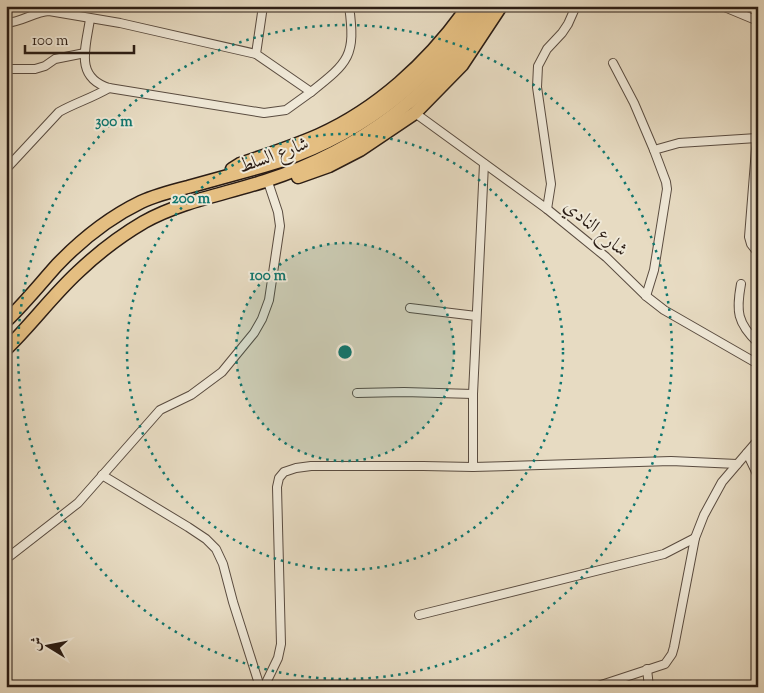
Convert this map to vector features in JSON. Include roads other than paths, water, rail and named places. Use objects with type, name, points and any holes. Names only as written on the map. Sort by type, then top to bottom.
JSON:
[{"type":"main road","points":[[457,22],[458,6]]},
{"type":"main road","points":[[223,177],[240,164],[320,134],[369,106],[410,73],[457,22],[468,6]]},
{"type":"main road","name":"شارع السلط","points":[[6,321],[58,264],[100,227],[116,216],[155,196],[284,160],[323,144],[421,85],[477,6]]},
{"type":"main road","name":"شارع السلط","points":[[6,349],[77,273],[116,240],[166,211],[263,185],[341,149],[385,122],[464,45],[489,6]]},
{"type":"main road","points":[[263,185],[329,166],[360,150],[415,113],[462,65],[501,6]]},
{"type":"street","points":[[256,54],[263,6]]},
{"type":"street","points":[[90,18],[85,53],[87,73],[98,84],[109,88],[264,114],[286,110],[335,73],[341,66],[349,53],[352,41],[349,6]]},
{"type":"street","points":[[547,209],[550,192],[550,174],[538,94],[538,66],[547,49],[568,24],[576,6]]},
{"type":"street","points":[[722,6],[758,20]]},
{"type":"street","points":[[6,24],[18,22],[39,12],[49,11],[120,24],[256,54],[311,92]]},
{"type":"street","points":[[6,69],[35,70],[55,59],[85,53]]},
{"type":"street","points":[[613,63],[634,103],[654,150],[667,189],[656,262],[646,296]]},
{"type":"street","points":[[6,169],[59,112],[109,88]]},
{"type":"street","name":"شارع النادي","points":[[415,113],[547,209],[606,257],[646,296],[664,310],[758,364]]},
{"type":"street","points":[[758,124],[756,176],[750,213],[749,237],[751,244],[758,253]]},
{"type":"street","points":[[654,150],[680,143],[757,138]]},
{"type":"street","points":[[473,467],[473,394],[484,164]]},
{"type":"street","points":[[6,559],[78,504],[160,410],[191,395],[222,372],[254,333],[269,300],[280,226],[278,212],[263,185]]},
{"type":"street","points":[[741,284],[738,309],[741,322],[758,343]]},
{"type":"street","points":[[410,308],[476,316]]},
{"type":"street","points":[[357,393],[473,394]]},
{"type":"street","points":[[596,687],[665,664],[672,654],[695,538],[704,515],[722,482],[758,440]]},
{"type":"street","points":[[747,453],[758,476]]},
{"type":"street","points":[[264,687],[278,658],[281,644],[277,487],[280,475],[291,469],[311,466],[473,467],[671,461],[737,464]]},
{"type":"street","points":[[102,475],[188,527],[206,539],[216,549],[223,564],[260,687]]},
{"type":"street","points":[[419,615],[664,554],[695,538]]},
{"type":"street","points":[[647,669],[648,687]]}]
